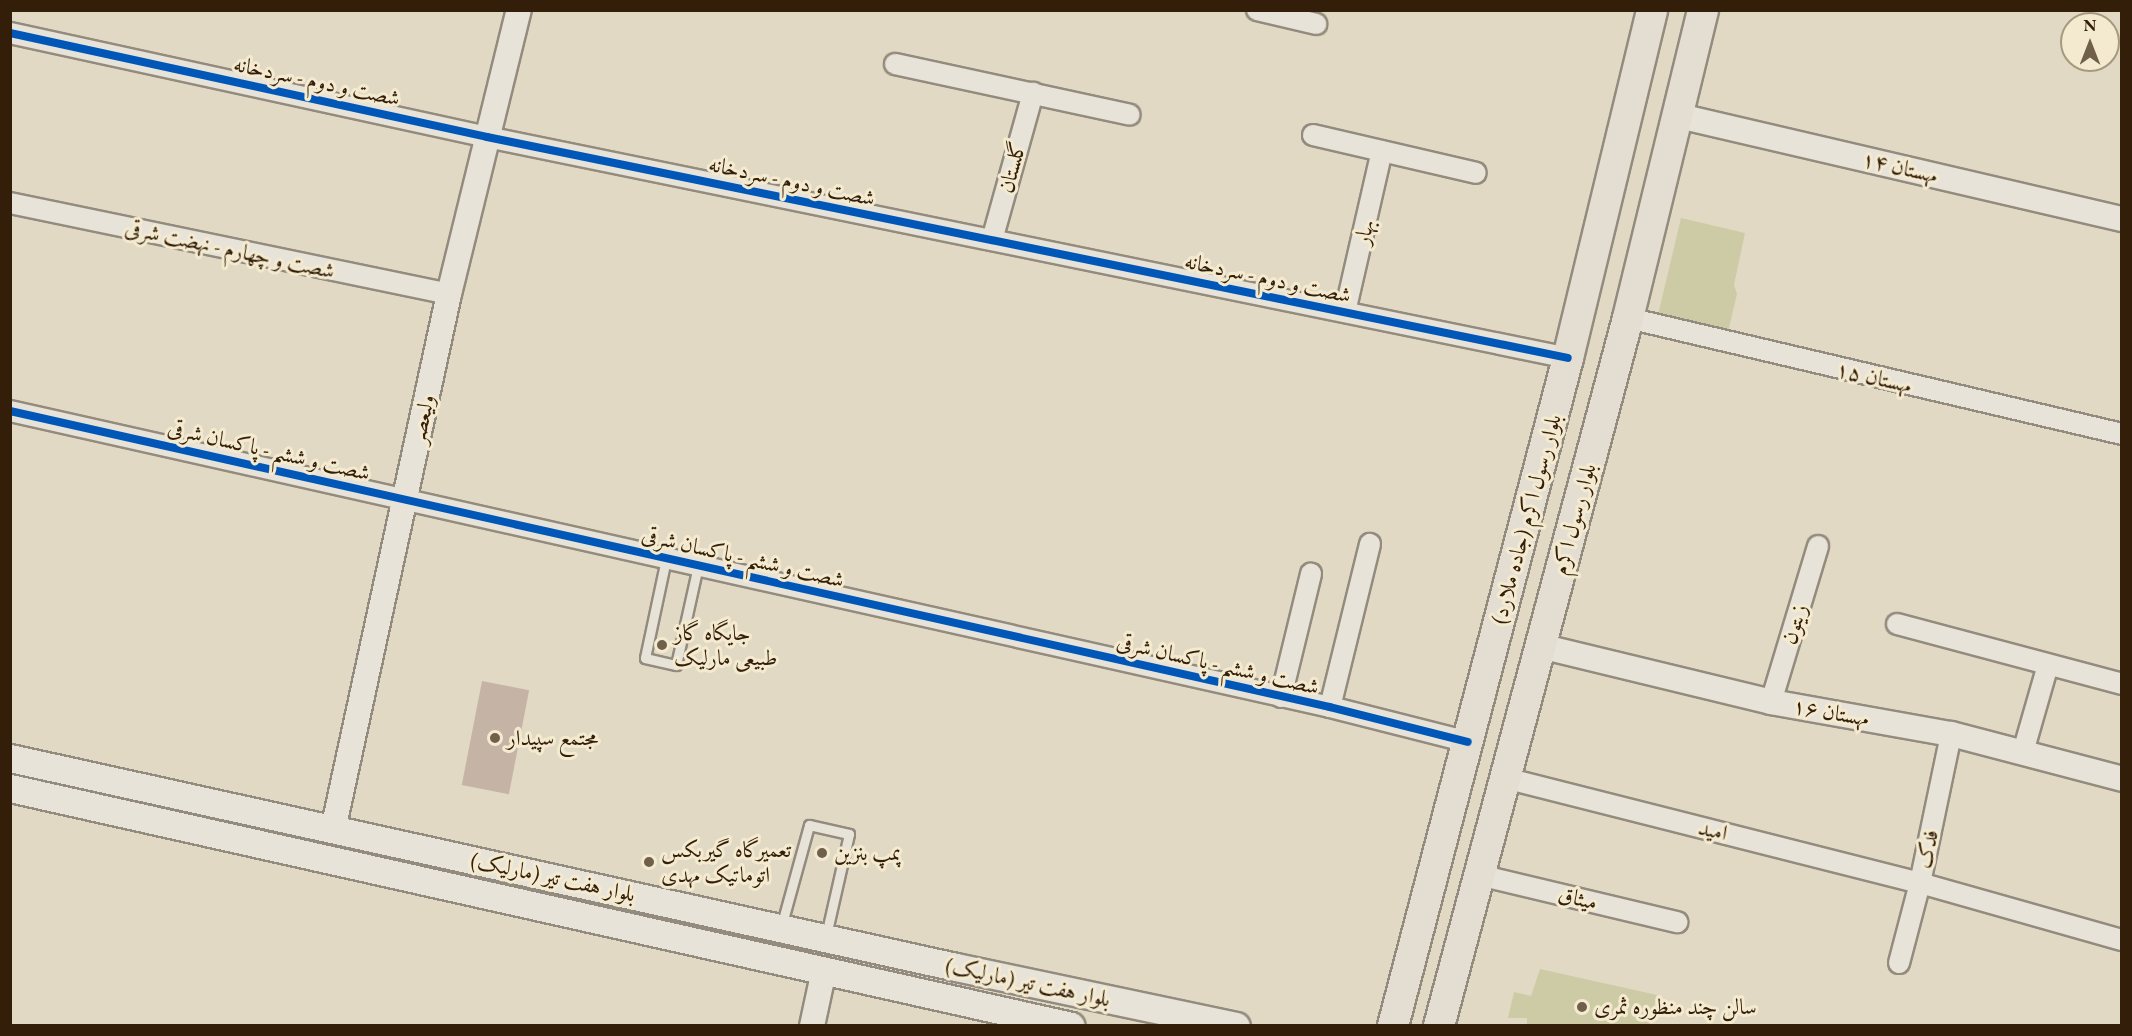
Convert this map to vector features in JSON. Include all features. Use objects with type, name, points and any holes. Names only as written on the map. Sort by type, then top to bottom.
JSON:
[{"type":"main road","name":"بلوار رسول اکرم (جاده ملارد)","points":[[1393,1026],[1568,358],[1652,10]]},
{"type":"main road","name":"بلوار رسول اکرم","points":[[1439,1026],[1628,318],[1703,10]]},
{"type":"main road","name":"بلوار هفت تیر (مارلیک)","points":[[10,758],[825,938],[1236,1026]]},
{"type":"main road","name":"بلوار هفت تیر (مارلیک)","points":[[10,788],[824,969],[999,1017],[1071,1026]]},
{"type":"street","name":"ولیعصر","points":[[333,830],[406,499],[448,294],[519,10]]},
{"type":"street","points":[[1268,12],[1316,24]]},
{"type":"street","name":"شصت و دوم - سردخانه","points":[[10,33],[487,137],[1568,358]]},
{"type":"street","points":[[895,64],[1130,115]]},
{"type":"street","name":"گلستان","points":[[992,240],[1032,93]]},
{"type":"street","name":"مهستان ۱۴","points":[[1679,116],[2121,219]]},
{"type":"street","points":[[1313,135],[1476,173]]},
{"type":"street","name":"بهار","points":[[1345,312],[1382,151]]},
{"type":"street","name":"شصت و چهارم - نهضت شرقی","points":[[10,203],[448,294]]},
{"type":"street","name":"مهستان ۱۵","points":[[1628,318],[2121,434]]},
{"type":"street","name":"شصت و ششم - پاکسان شرقی","points":[[10,411],[1330,707],[1468,742]]},
{"type":"street","points":[[1330,707],[1370,544]]},
{"type":"street","name":"زیتون","points":[[1771,702],[1818,546]]},
{"type":"street","points":[[1281,697],[1311,574]]},
{"type":"street","points":[[1897,624],[2121,684]]},
{"type":"street","name":"مهستان ۱۶","points":[[1540,646],[1771,702],[1951,734],[2121,779]]},
{"type":"street","points":[[2023,752],[2048,665]]},
{"type":"street","name":"فدک","points":[[1899,963],[1920,883],[1951,734]]},
{"type":"street","name":"امید","points":[[1505,778],[1920,883],[2121,940]]},
{"type":"street","name":"میثاق","points":[[1479,875],[1677,922]]},
{"type":"street","points":[[812,1026],[824,969]]},
{"type":"lane","points":[[666,559],[645,658],[676,665],[698,566]]},
{"type":"lane","points":[[781,927],[809,825],[849,834],[825,938]]},
{"type":"shaded area","points":[[1681,218],[1745,233],[1734,285],[1737,294],[1728,332],[1658,315]]},
{"type":"shaded area","name":"سالن چند منظوره ثمری","points":[[1540,969],[1657,995],[1649,1025],[1527,1025],[1527,1018],[1508,1018],[1514,992],[1531,996]]},
{"type":"building","name":"مجتمع سپیدار","points":[[482,681],[529,690],[509,794],[462,785]]},
{"type":"cycle path","points":[[10,33],[487,137],[1568,358]]},
{"type":"cycle path","points":[[10,411],[1330,707],[1468,742]]},
{"type":"place","name":"جایگاه گاز طبیعی مارلیک","points":[[662,645]]},
{"type":"place","name":"مجتمع سپیدار","points":[[495,738]]},
{"type":"place","name":"پمپ بنزین","points":[[822,853]]},
{"type":"place","name":"تعمیرگاه گیربکس اتوماتیک مهدی","points":[[649,862]]},
{"type":"place","name":"سالن چند منظوره ثمری","points":[[1582,1007]]}]
